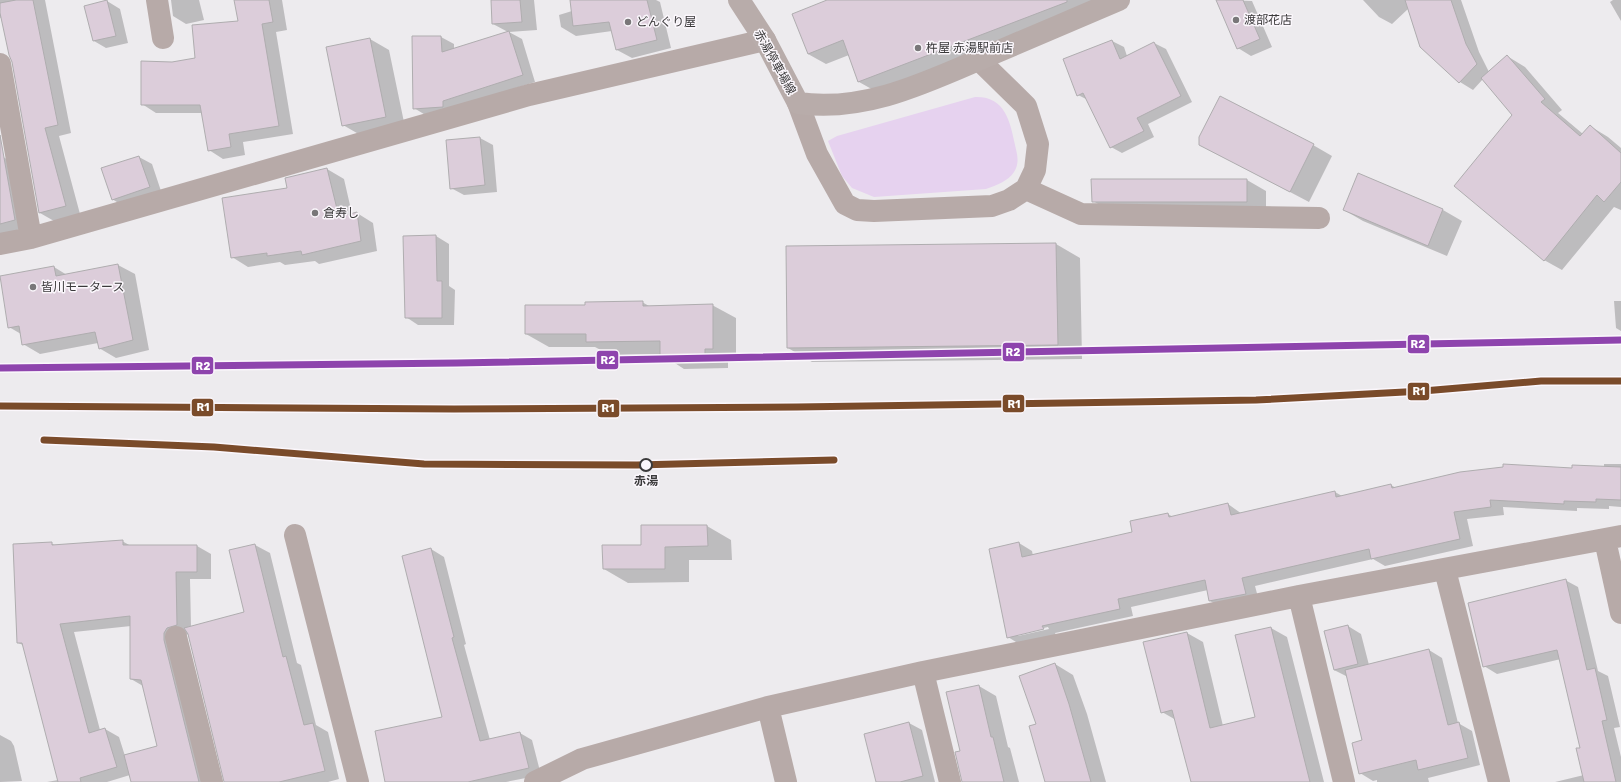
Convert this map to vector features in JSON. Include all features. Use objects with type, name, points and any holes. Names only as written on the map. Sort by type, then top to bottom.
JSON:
[{"type":"main road","name":"赤湯停車場線","points":[[739,0],[765,40],[798,103],[814,106],[886,97],[931,81],[1119,0]]},
{"type":"street","points":[[157,0],[163,38]]},
{"type":"street","points":[[0,244],[31,238],[529,95],[765,40]]},
{"type":"street","points":[[798,103],[817,154],[831,182],[845,204],[857,210],[882,211],[992,206],[1009,200],[1026,189],[1035,170],[1038,144],[1026,106],[979,60]]},
{"type":"street","points":[[0,64],[31,238]]},
{"type":"street","points":[[1026,189],[1081,214],[1320,218]]},
{"type":"street","points":[[295,535],[358,782]]},
{"type":"street","points":[[534,782],[582,759],[768,707],[923,672],[1299,596],[1613,538],[1621,613]]},
{"type":"street","points":[[1445,570],[1500,782]]},
{"type":"street","points":[[1299,596],[1344,782]]},
{"type":"street","points":[[176,637],[212,782]]},
{"type":"street","points":[[923,672],[950,782]]},
{"type":"street","points":[[768,707],[786,782]]},
{"type":"shaded area","points":[[975,97],[985,98],[1000,105],[1011,127],[1017,162],[1016,169],[1012,175],[1005,180],[986,189],[874,197],[852,188],[842,176],[828,141],[837,136]]},
{"type":"building","points":[[16,0],[33,0],[58,125],[45,128],[66,206],[39,213],[12,62],[9,55],[0,13],[0,3]]},
{"type":"building","points":[[107,0],[116,36],[93,41],[84,6]]},
{"type":"building","points":[[234,0],[269,0],[273,22],[262,24],[279,126],[229,134],[231,147],[208,151],[200,105],[141,105],[141,61],[172,62],[195,58],[192,25],[238,21]]},
{"type":"building","points":[[491,0],[520,0],[522,22],[492,24]]},
{"type":"building","points":[[570,0],[647,0],[657,40],[616,50],[609,22],[573,26]]},
{"type":"building","points":[[827,0],[1067,0],[1067,2],[858,82],[843,40],[808,54],[792,14]]},
{"type":"building","points":[[1216,0],[1243,0],[1260,39],[1237,49]]},
{"type":"building","points":[[1405,0],[1451,0],[1466,44],[1477,64],[1459,83],[1420,47]]},
{"type":"building","points":[[509,31],[523,75],[443,101],[443,107],[413,109],[412,36],[441,36],[442,52]]},
{"type":"building","points":[[370,38],[386,117],[342,126],[326,47]]},
{"type":"building","points":[[1112,40],[1120,59],[1154,42],[1181,96],[1137,118],[1144,131],[1110,148],[1083,93],[1077,96],[1063,59]]},
{"type":"building","points":[[1507,55],[1545,99],[1541,102],[1580,136],[1590,125],[1621,153],[1621,182],[1604,202],[1597,195],[1544,261],[1454,186],[1512,115],[1481,78]]},
{"type":"building","points":[[1220,96],[1314,144],[1290,192],[1199,145],[1199,137]]},
{"type":"building","points":[[0,135],[15,220],[0,224]]},
{"type":"building","points":[[480,137],[485,185],[450,189],[446,140]]},
{"type":"building","points":[[139,156],[150,187],[112,200],[101,168]]},
{"type":"building","points":[[327,168],[339,217],[357,212],[361,241],[302,255],[301,251],[267,256],[267,253],[231,258],[222,198],[287,188],[285,178]]},
{"type":"building","points":[[1358,173],[1443,209],[1428,246],[1343,210]]},
{"type":"building","points":[[1091,179],[1247,179],[1247,202],[1092,202]]},
{"type":"building","points":[[436,235],[437,281],[442,281],[442,318],[405,318],[403,236]]},
{"type":"building","points":[[1056,243],[1058,345],[787,348],[786,246]]},
{"type":"building","points":[[118,264],[133,340],[99,349],[95,332],[22,345],[19,326],[8,328],[0,276],[54,266],[56,276]]},
{"type":"building","points":[[643,301],[643,306],[713,304],[713,349],[705,349],[705,355],[660,356],[660,341],[586,342],[586,334],[525,334],[525,305],[585,305],[585,302]]},
{"type":"building","points":[[1503,464],[1572,468],[1572,465],[1621,467],[1621,500],[1596,499],[1596,502],[1564,501],[1564,504],[1490,500],[1491,507],[1454,512],[1460,539],[1371,559],[1369,549],[1242,578],[1246,594],[1209,601],[1205,580],[1118,599],[1120,609],[1042,626],[1044,629],[1007,638],[989,549],[1019,542],[1022,557],[1132,532],[1130,521],[1168,513],[1169,517],[1228,503],[1231,515],[1335,491],[1336,497],[1391,484],[1392,488],[1460,472],[1503,467]]},
{"type":"building","points":[[641,525],[707,525],[708,546],[665,547],[665,569],[603,569],[602,545],[641,545]]},
{"type":"building","points":[[123,540],[123,545],[197,545],[197,572],[176,572],[177,625],[167,628],[164,633],[164,640],[199,782],[131,782],[124,755],[157,746],[141,680],[130,679],[130,616],[60,624],[89,733],[105,728],[117,767],[80,778],[81,782],[58,782],[22,643],[17,643],[13,544],[52,542],[52,545]]},
{"type":"building","points":[[255,544],[283,657],[286,656],[304,725],[313,723],[325,771],[279,782],[224,782],[188,634],[184,628],[244,612],[229,550]]},
{"type":"building","points":[[431,548],[454,637],[452,638],[480,741],[520,732],[529,768],[468,782],[385,782],[375,731],[442,717],[402,556]]},
{"type":"building","points":[[1566,579],[1587,670],[1595,668],[1607,720],[1602,721],[1616,782],[1584,782],[1576,748],[1580,748],[1557,650],[1483,667],[1468,603]]},
{"type":"building","points":[[1348,625],[1358,664],[1334,670],[1324,631]]},
{"type":"building","points":[[1271,627],[1310,782],[1191,782],[1172,710],[1161,713],[1143,642],[1187,632],[1210,728],[1255,717],[1235,635]]},
{"type":"building","points":[[1429,649],[1448,725],[1459,722],[1468,758],[1418,770],[1416,760],[1359,774],[1352,743],[1362,740],[1345,670]]},
{"type":"building","points":[[1055,663],[1069,704],[1091,782],[1045,782],[1029,726],[1036,724],[1019,676]]},
{"type":"building","points":[[979,685],[991,737],[993,737],[1004,782],[962,782],[955,752],[960,751],[946,692]]},
{"type":"building","points":[[909,722],[923,776],[900,782],[876,782],[864,734]]},
{"type":"railway","points":[[637,465],[834,460]]},
{"type":"transit line","name":"R2","points":[[0,368],[457,363],[1621,340]]},
{"type":"transit line","name":"R1","points":[[0,406],[454,409],[797,407],[1256,400],[1423,391],[1541,381],[1621,381]]},
{"type":"transit line","name":"R1","points":[[44,440],[214,447],[424,464],[637,465],[834,460]]},
{"type":"place","name":"渡部花店","points":[[1236,20]]},
{"type":"place","name":"どんぐり屋","points":[[628,22]]},
{"type":"place","name":"杵屋 赤湯駅前店","points":[[918,48]]},
{"type":"place","name":"倉寿し","points":[[315,213]]},
{"type":"place","name":"皆川モータース","points":[[33,287]]},
{"type":"place","name":"赤湯","points":[[646,465]]}]
